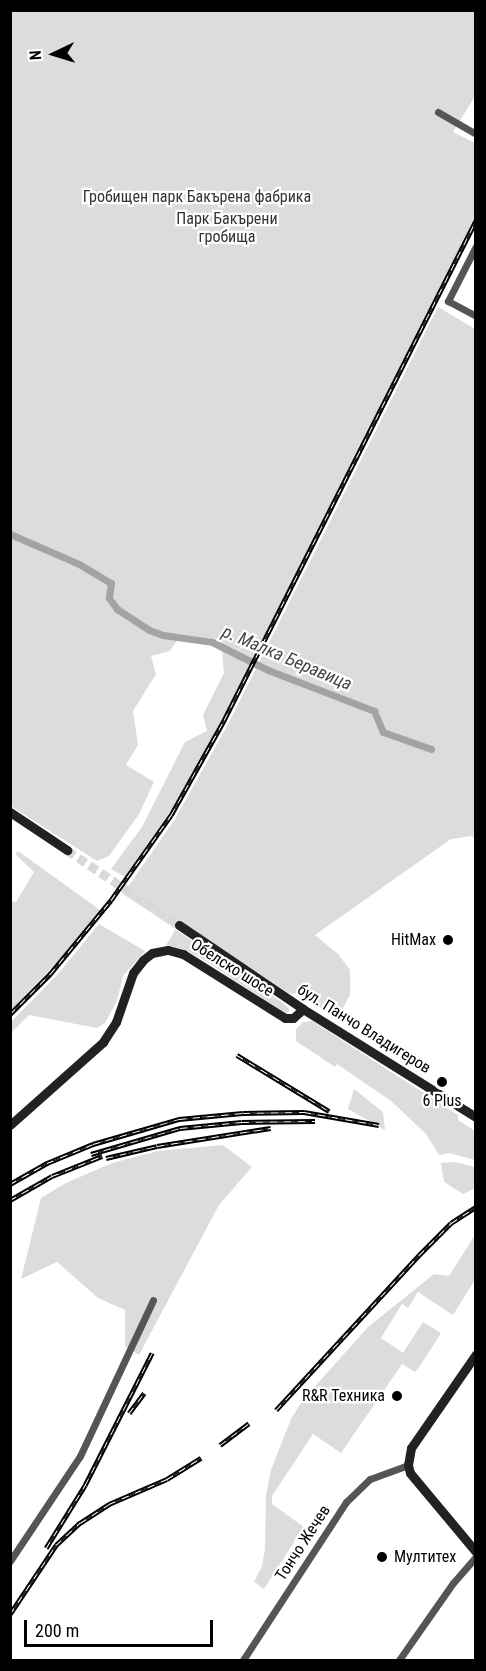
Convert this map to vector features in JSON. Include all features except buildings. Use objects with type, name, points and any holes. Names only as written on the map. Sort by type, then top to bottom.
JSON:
[{"type":"street","points":[[438,112],[476,134]]},
{"type":"street","points":[[476,246],[448,301],[476,316]]},
{"type":"street","points":[[10,812],[68,850]]},
{"type":"street","name":"бул. Панчо Владигеров","points":[[178,925],[303,1009],[476,1117]]},
{"type":"street","name":"Обелско шосе","points":[[10,1125],[103,1042],[116,1022],[133,973],[152,953],[168,950],[183,954],[285,1018],[293,1018],[303,1009]]},
{"type":"street","points":[[10,1561],[80,1456],[153,1300]]},
{"type":"street","points":[[476,1354],[411,1448],[408,1466],[410,1473],[476,1552]]},
{"type":"street","name":"Тончо Жечев","points":[[243,1660],[346,1502],[370,1479],[408,1466]]},
{"type":"street","points":[[399,1660],[453,1583],[476,1557]]},
{"type":"green space","name":"Парк Бакърени гробища","points":[[10,11],[475,11],[475,96],[453,132],[475,143],[475,217],[219,725],[178,800],[125,877],[111,869],[142,827],[185,742],[207,731],[203,715],[224,673],[222,651],[209,643],[178,639],[170,651],[151,656],[156,674],[133,711],[138,745],[126,765],[154,782],[139,814],[109,856],[97,861],[11,806]]},
{"type":"green space","points":[[438,307],[475,329],[475,840],[472,836],[451,839],[315,935],[338,954],[350,970],[350,995],[337,1019],[298,993],[290,994],[181,922],[176,930],[283,1003],[290,1010],[287,1014],[202,959],[184,949],[166,945],[176,929],[123,894],[175,819],[226,728]]},
{"type":"green space","points":[[18,851],[100,910],[58,961],[11,1010],[11,901],[16,902],[34,872],[15,854]]},
{"type":"green space","points":[[99,924],[145,951],[123,976],[117,1001],[105,1023],[97,1028],[29,1015],[11,1033],[11,1022],[58,974]]},
{"type":"green space","points":[[312,1021],[458,1115],[458,1120],[475,1131],[475,1160],[449,1153],[439,1155],[426,1134],[391,1101],[337,1064],[335,1067],[296,1041],[296,1029],[303,1022]]},
{"type":"green space","points":[[354,1089],[383,1112],[385,1130],[348,1109]]},
{"type":"green space","points":[[223,1145],[252,1167],[219,1205],[139,1355],[125,1346],[125,1310],[98,1298],[57,1262],[21,1279],[41,1198],[66,1183],[112,1163],[158,1151]]},
{"type":"green space","points":[[455,1162],[475,1167],[475,1188],[463,1194],[444,1182],[441,1163]]},
{"type":"green space","points":[[475,1235],[475,1280],[453,1315],[418,1292],[408,1308],[402,1304],[381,1338],[403,1353],[423,1322],[441,1333],[420,1366],[415,1372],[402,1364],[341,1453],[313,1434],[272,1496],[272,1504],[304,1527],[264,1589],[254,1582],[262,1566],[265,1549],[266,1495],[271,1470],[291,1419],[302,1401],[368,1327],[434,1274],[449,1276]]},
{"type":"waterway","name":"р. Малка Беравица","points":[[10,534],[79,564],[111,583],[109,598],[117,609],[149,630],[163,635],[212,642],[268,670],[374,711],[383,732],[431,749]]},
{"type":"tunnel","points":[[67,850],[179,925]]},
{"type":"railway","points":[[10,1014],[50,974],[111,900],[171,815],[224,720],[476,220]]},
{"type":"railway","points":[[237,1055],[329,1111]]},
{"type":"railway","points":[[10,1184],[47,1163],[93,1144],[179,1119],[243,1113],[304,1112],[379,1125]]},
{"type":"railway","points":[[91,1154],[180,1128],[242,1122],[315,1121]]},
{"type":"railway","points":[[106,1158],[157,1146],[271,1128]]},
{"type":"railway","points":[[10,1200],[52,1176],[102,1156]]},
{"type":"railway","points":[[276,1410],[419,1255],[451,1223],[476,1207]]},
{"type":"railway","points":[[46,1548],[85,1485],[152,1353]]},
{"type":"railway","points":[[129,1413],[144,1393]]},
{"type":"railway","points":[[220,1445],[249,1423]]},
{"type":"railway","points":[[10,1614],[56,1545],[80,1523],[109,1504],[167,1479],[201,1458]]},
{"type":"place","name":"HitMax","points":[[448,940]]},
{"type":"place","name":"6 Plus","points":[[442,1082]]},
{"type":"place","name":"R&R Техника","points":[[397,1396]]},
{"type":"place","name":"Мултитех","points":[[382,1557]]},
{"type":"park label","name":"Гробищен парк Бакърена фабрика","points":[[197,197]]}]
